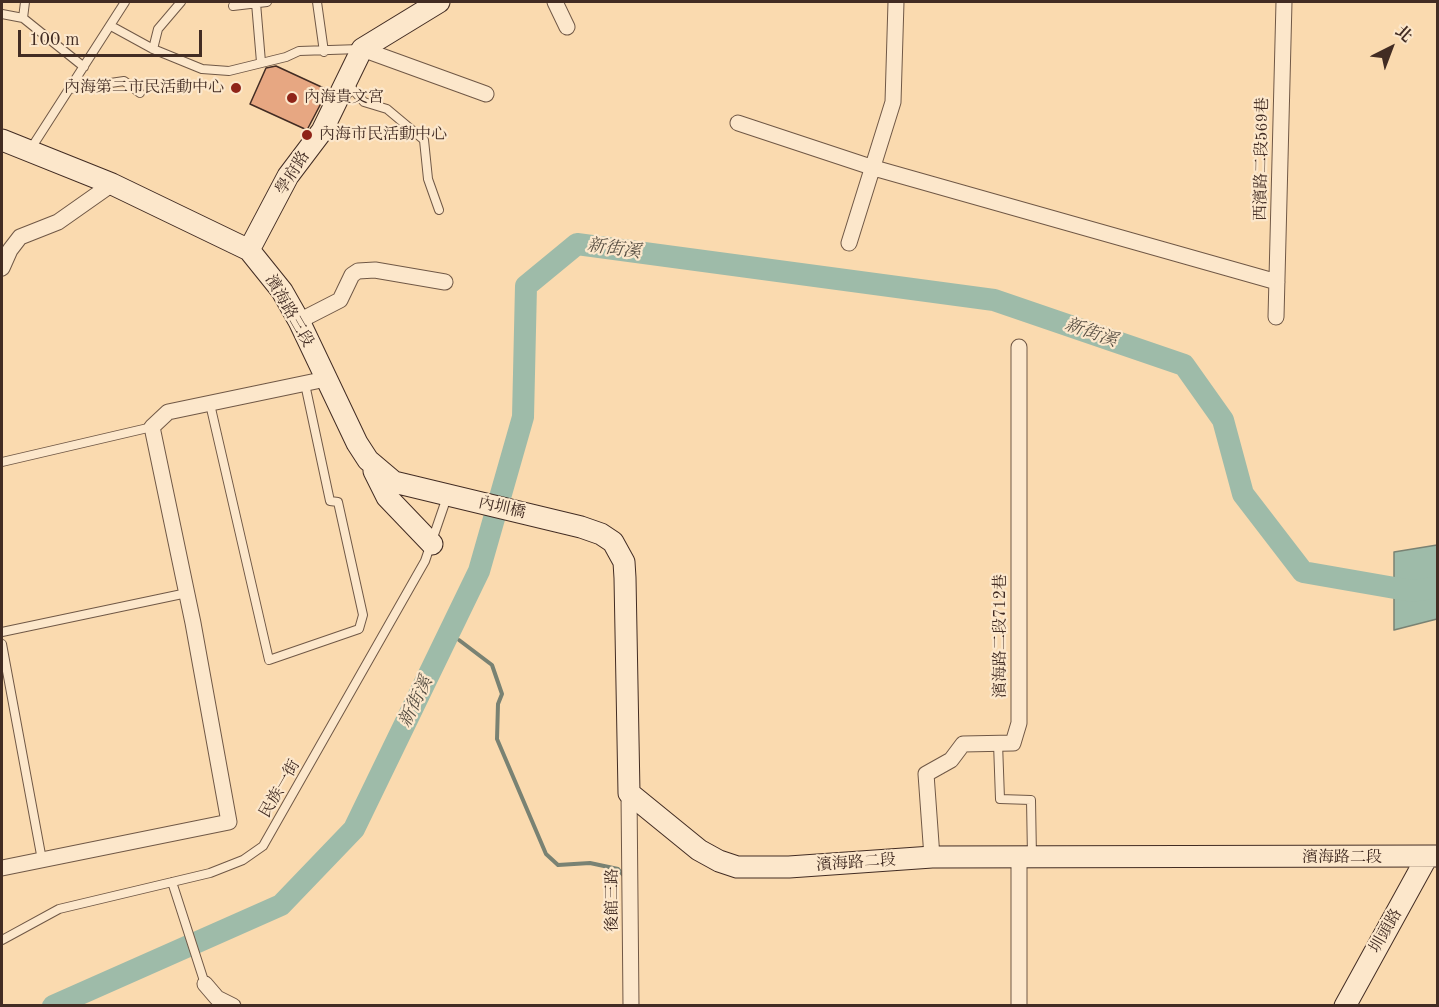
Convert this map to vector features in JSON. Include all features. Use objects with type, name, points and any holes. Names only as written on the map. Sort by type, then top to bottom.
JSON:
[{"type":"street","points":[[362,49],[439,2]]},
{"type":"street","points":[[555,2],[567,27]]},
{"type":"street","points":[[849,243],[893,102],[896,2]]},
{"type":"street","name":"西濱路二段569巷","points":[[1276,317],[1284,2]]},
{"type":"street","points":[[362,49],[486,94]]},
{"type":"street","name":"學府路","points":[[249,250],[288,176],[322,131],[362,49]]},
{"type":"street","points":[[738,123],[874,168],[1277,282]]},
{"type":"street","name":"濱海路三段","points":[[2,140],[112,184],[249,250],[282,291],[368,460],[394,482],[454,497]]},
{"type":"street","points":[[2,267],[10,250],[20,237],[58,222],[112,184]]},
{"type":"street","points":[[299,321],[340,300],[352,275],[358,271],[375,270],[445,282]]},
{"type":"street","name":"濱海路二段712巷","points":[[998,743],[1013,743],[1019,723],[1019,347]]},
{"type":"street","points":[[2,868],[229,822],[187,592],[152,427],[168,412],[326,379]]},
{"type":"street","points":[[368,460],[387,497],[432,544]]},
{"type":"street","name":"內圳橋","points":[[454,497],[601,534],[614,542],[624,562],[629,793]]},
{"type":"street","points":[[932,857],[926,774],[951,760],[963,744],[998,743]]},
{"type":"street","name":"濱海路二段","points":[[629,793],[699,850],[719,861],[737,867],[789,867],[932,857],[1432,857]]},
{"type":"street","name":"後館三路","points":[[629,793],[631,1005]]},
{"type":"street","name":"圳頭路","points":[[1345,1005],[1432,857]]},
{"type":"street","points":[[1019,1005],[1026,858]]},
{"type":"street","points":[[205,984],[217,998],[233,1005]]},
{"type":"lane","points":[[22,18],[25,2]]},
{"type":"lane","points":[[29,151],[125,2]]},
{"type":"lane","points":[[153,50],[158,29],[181,2]]},
{"type":"lane","points":[[233,6],[267,2]]},
{"type":"lane","points":[[317,2],[324,52]]},
{"type":"lane","points":[[256,3],[261,62]]},
{"type":"lane","points":[[2,14],[22,18],[84,67]]},
{"type":"lane","points":[[111,26],[153,50],[202,69],[229,71],[286,57],[299,51],[362,49]]},
{"type":"lane","points":[[70,89],[123,81],[140,93]]},
{"type":"lane","points":[[345,81],[364,102],[387,109],[424,140],[428,179],[439,210]]},
{"type":"lane","points":[[210,404],[269,660],[359,629],[363,615],[338,502],[330,501],[305,384]]},
{"type":"lane","points":[[2,462],[152,427]]},
{"type":"lane","name":"民族一街","points":[[2,940],[59,909],[210,873],[243,860],[263,846],[432,544],[454,497]]},
{"type":"lane","points":[[2,632],[187,592]]},
{"type":"lane","points":[[2,644],[42,860]]},
{"type":"lane","points":[[998,743],[1000,799],[1031,800],[1026,858]]},
{"type":"lane","points":[[172,882],[205,984]]},
{"type":"shaded area","points":[[1437,545],[1437,619],[1394,630],[1394,552]]},
{"type":"building","name":"內海貴文宮","points":[[276,66],[328,90],[307,130],[250,104],[266,68]]},
{"type":"waterway","name":"新街溪","points":[[53,1006],[281,905],[354,829],[479,571],[523,417],[526,286],[577,244],[994,300],[1184,365],[1223,420],[1243,494],[1303,572],[1412,591],[1438,587]]},
{"type":"waterway","points":[[459,640],[492,665],[502,694],[498,704],[497,739],[546,854],[558,865],[590,863],[618,869],[624,876]]},
{"type":"place","name":"內海第二市民活動中心","points":[[236,88]]},
{"type":"place","name":"內海貴文宮","points":[[292,98]]},
{"type":"place","name":"內海市民活動中心","points":[[307,135]]}]
